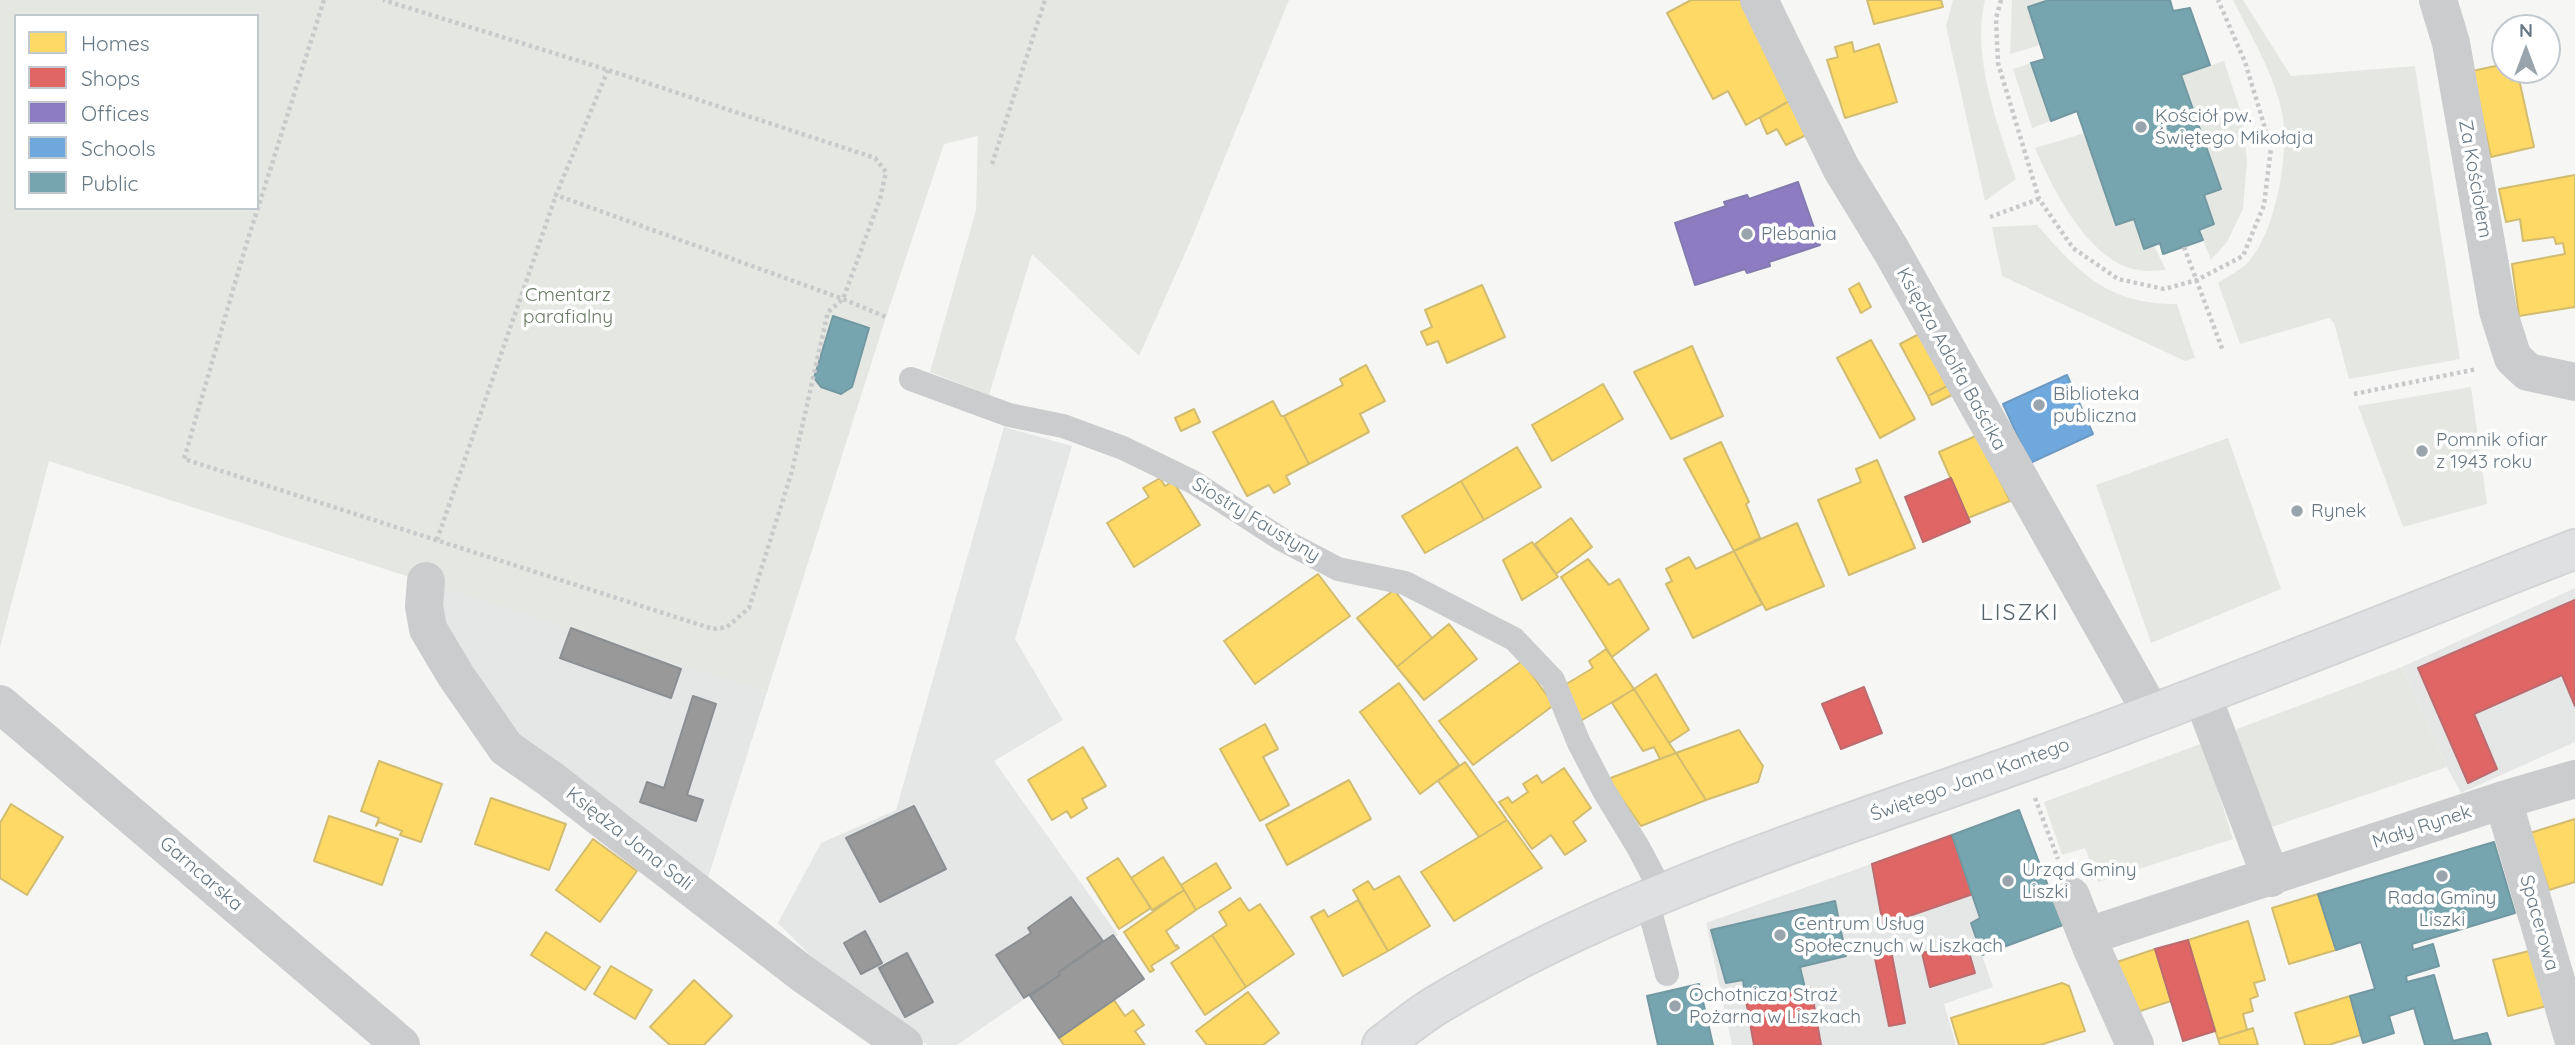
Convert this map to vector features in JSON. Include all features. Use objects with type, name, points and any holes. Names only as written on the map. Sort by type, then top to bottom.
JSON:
[{"type":"main road","name":"Świętego Jana Kantego","points":[[1381,1045],[1436,1005],[1516,960],[1585,927],[1838,827],[2202,695],[2575,549]]},
{"type":"street","name":"Księdza Adolfa Baścika","points":[[1759,0],[1841,169],[1891,250],[2152,714]]},
{"type":"street","name":"Za Kościołem","points":[[2438,0],[2451,43],[2498,312],[2495,364]]},
{"type":"street","points":[[2495,364],[2575,382]]},
{"type":"street","name":"Księdza Jana Sali","points":[[426,581],[428,629],[456,676],[506,748],[550,778],[803,974],[904,1045]]},
{"type":"street","points":[[2202,695],[2271,878]]},
{"type":"street","name":"Garncarska","points":[[0,704],[401,1045]]},
{"type":"street","name":"Mały Rynek","points":[[2088,936],[2503,800],[2575,779]]},
{"type":"street","name":"Spacerowa","points":[[2503,800],[2575,1045]]},
{"type":"street","points":[[2071,896],[2135,1045]]},
{"type":"lane","name":"Siostry Faustyny","points":[[911,379],[1009,415],[1063,426],[1123,449],[1193,482],[1281,539],[1338,569],[1405,583],[1514,639],[1553,680],[1598,779],[1638,847],[1655,898],[1667,974]]},
{"type":"path","points":[[259,205],[324,0]]},
{"type":"path","points":[[257,210],[184,458],[713,629],[727,627],[749,608],[792,471],[828,312],[843,299],[880,199],[886,172],[875,158],[608,70],[383,0]]},
{"type":"path","points":[[992,164],[1045,0]]},
{"type":"path","points":[[2001,0],[1997,18],[1998,63],[2039,199],[2073,248],[2118,279],[2164,289],[2197,280],[2243,256],[2264,205],[2271,148],[2245,62],[2218,0]]},
{"type":"path","points":[[426,581],[438,538],[555,195],[608,70]]},
{"type":"path","points":[[555,195],[886,317]]},
{"type":"path","points":[[1990,218],[2039,199]]},
{"type":"path","points":[[2184,247],[2223,351]]},
{"type":"path","points":[[2354,394],[2495,364]]},
{"type":"path","points":[[2033,792],[2071,896]]},
{"type":"shaded area","points":[[1004,427],[1072,446],[1015,639],[1063,720],[994,761],[1118,935],[957,1045],[928,1045],[892,1025],[827,972],[778,923],[821,843],[896,810]]},
{"type":"shaded area","points":[[437,585],[767,692],[706,884],[518,743],[437,618]]},
{"type":"shaded area","points":[[2575,588],[2575,742],[2461,793],[2402,667]]},
{"type":"shaded area","points":[[1952,835],[1980,918],[1971,923],[1993,987],[1944,1004],[1956,1045],[1732,1045],[1706,923]]},
{"type":"green space","name":"Cmentarz parafialny","points":[[0,0],[1289,0],[1191,240],[1139,356],[1032,254],[989,395],[930,372],[976,210],[978,136],[944,144],[767,692],[49,461],[0,647]]},
{"type":"green space","points":[[1953,0],[1985,0],[1981,44],[1988,91],[2016,179],[1985,201],[1946,26]]},
{"type":"green space","points":[[2012,0],[2049,0],[2028,8],[2040,45],[2010,54]]},
{"type":"green space","points":[[2233,0],[2243,0],[2291,76],[2415,66],[2460,359],[2349,379],[2334,323],[2329,318],[2240,344],[2218,283],[2246,264],[2267,231],[2279,190],[2284,129],[2273,84]]},
{"type":"green space","points":[[2224,61],[2243,119],[2247,162],[2243,209],[2227,242],[2211,260],[2199,230],[2204,195],[2221,189],[2181,75]]},
{"type":"green space","points":[[2031,63],[2051,121],[2032,128],[2013,69]]},
{"type":"green space","points":[[2085,133],[2117,225],[2134,219],[2144,249],[2154,246],[2166,270],[2139,270],[2121,265],[2104,254],[2089,239],[2062,203],[2035,148]]},
{"type":"green space","points":[[2037,225],[2067,258],[2097,283],[2132,299],[2177,304],[2195,358],[2185,361],[2002,276],[1992,227]]},
{"type":"green space","points":[[2471,387],[2487,504],[2403,527],[2358,406]]},
{"type":"green space","points":[[2228,438],[2281,589],[2151,643],[2096,485]]},
{"type":"green space","points":[[2402,667],[2447,767],[2263,830],[2233,742],[2237,729]]},
{"type":"green space","points":[[2203,743],[2233,839],[2098,882],[2085,848],[2062,855],[2044,802]]},
{"type":"building: Homes","points":[[1691,0],[1741,0],[1796,97],[1746,125],[1728,91],[1713,99],[1667,13]]},
{"type":"building: Homes","points":[[1867,0],[1941,0],[1943,7],[1874,24]]},
{"type":"building: Homes","points":[[1852,42],[1854,52],[1879,44],[1897,102],[1845,118],[1827,60],[1838,57],[1835,47]]},
{"type":"building: Homes","points":[[2491,67],[2491,84],[2520,84],[2534,147],[2491,157],[2472,71]]},
{"type":"building: Homes","points":[[1795,98],[1812,132],[1786,145],[1777,129],[1767,134],[1760,118]]},
{"type":"building: Homes","points":[[2575,175],[2575,307],[2519,316],[2512,264],[2565,254],[2563,243],[2556,244],[2554,237],[2523,241],[2520,219],[2506,222],[2499,189]]},
{"type":"building: Homes","points":[[1859,283],[1871,307],[1861,313],[1849,289]]},
{"type":"building: Homes","points":[[1482,285],[1505,337],[1447,363],[1438,341],[1427,345],[1421,332],[1432,327],[1425,310]]},
{"type":"building: Homes","points":[[1919,334],[1947,386],[1928,396],[1900,344]]},
{"type":"building: Homes","points":[[1871,340],[1915,419],[1880,438],[1837,358]]},
{"type":"building: Homes","points":[[1692,346],[1723,416],[1671,439],[1634,372]]},
{"type":"building: Homes","points":[[1366,365],[1385,401],[1360,414],[1369,432],[1309,464],[1284,416],[1343,385],[1340,379]]},
{"type":"building: Homes","points":[[1603,384],[1623,419],[1552,461],[1532,425]]},
{"type":"building: Homes","points":[[1947,386],[1952,395],[1932,405],[1928,396]]},
{"type":"building: Homes","points":[[1273,401],[1281,416],[1284,416],[1309,464],[1286,476],[1290,484],[1274,493],[1269,485],[1247,496],[1213,432]]},
{"type":"building: Homes","points":[[1194,409],[1200,422],[1181,431],[1175,418]]},
{"type":"building: Homes","points":[[1978,435],[2010,501],[1968,518],[1939,452]]},
{"type":"building: Homes","points":[[1721,442],[1749,502],[1746,504],[1760,538],[1734,551],[1684,459]]},
{"type":"building: Homes","points":[[1517,447],[1541,487],[1484,520],[1461,481]]},
{"type":"building: Homes","points":[[1877,460],[1915,548],[1849,575],[1818,500],[1861,482],[1856,469]]},
{"type":"building: Homes","points":[[1160,478],[1165,486],[1173,481],[1200,525],[1134,567],[1107,523],[1149,497],[1143,488]]},
{"type":"building: Homes","points":[[1461,481],[1484,520],[1425,553],[1402,516]]},
{"type":"building: Homes","points":[[1571,518],[1592,547],[1556,574],[1535,544]]},
{"type":"building: Homes","points":[[1797,523],[1824,586],[1766,610],[1734,551]]},
{"type":"building: Homes","points":[[1532,542],[1558,577],[1522,600],[1503,560]]},
{"type":"building: Homes","points":[[1734,551],[1762,604],[1693,638],[1666,584],[1672,581],[1666,569],[1689,557],[1696,569]]},
{"type":"building: Homes","points":[[1588,559],[1609,585],[1619,579],[1649,629],[1612,657],[1561,577]]},
{"type":"building: Homes","points":[[1318,574],[1350,616],[1255,684],[1224,641]]},
{"type":"building: Homes","points":[[1394,590],[1432,638],[1397,667],[1357,618]]},
{"type":"building: Homes","points":[[1449,624],[1477,659],[1424,700],[1397,667]]},
{"type":"building: Homes","points":[[1606,649],[1634,689],[1579,722],[1563,686],[1593,668],[1589,661]]},
{"type":"building: Homes","points":[[1522,661],[1554,705],[1473,765],[1439,721]]},
{"type":"building: Homes","points":[[1656,674],[1689,730],[1669,743],[1634,689]]},
{"type":"building: Homes","points":[[1399,683],[1459,765],[1420,794],[1360,712]]},
{"type":"building: Homes","points":[[1634,689],[1676,753],[1660,759],[1654,747],[1643,751],[1612,703]]},
{"type":"building: Homes","points":[[1265,724],[1278,749],[1263,757],[1289,805],[1260,821],[1220,749]]},
{"type":"building: Homes","points":[[1739,730],[1763,766],[1758,782],[1706,800],[1676,753]]},
{"type":"building: Homes","points":[[1083,747],[1106,786],[1082,799],[1087,808],[1071,818],[1067,811],[1052,820],[1028,780]]},
{"type":"building: Homes","points":[[1676,753],[1706,800],[1641,826],[1608,779]]},
{"type":"building: Homes","points":[[379,761],[442,784],[421,842],[400,835],[402,831],[379,822],[376,826],[379,818],[361,811]]},
{"type":"building: Homes","points":[[1465,762],[1507,820],[1479,837],[1438,781]]},
{"type":"building: Homes","points":[[1564,768],[1591,808],[1573,822],[1586,841],[1565,855],[1551,835],[1532,849],[1499,802],[1508,797],[1512,803],[1528,792],[1523,784],[1537,775],[1542,783]]},
{"type":"building: Homes","points":[[1349,780],[1371,819],[1287,865],[1266,825]]},
{"type":"building: Homes","points":[[491,798],[566,824],[549,870],[475,844]]},
{"type":"building: Homes","points":[[11,804],[63,837],[27,895],[0,878],[0,823]]},
{"type":"building: Homes","points":[[329,816],[398,839],[382,885],[314,861]]},
{"type":"building: Homes","points":[[2575,819],[2575,882],[2549,890],[2530,833]]},
{"type":"building: Homes","points":[[1507,820],[1542,868],[1454,921],[1421,872]]},
{"type":"building: Homes","points":[[593,839],[637,871],[600,922],[556,890]]},
{"type":"building: Homes","points":[[1163,857],[1184,890],[1152,910],[1131,878]]},
{"type":"building: Homes","points":[[1118,858],[1151,908],[1119,929],[1087,878]]},
{"type":"building: Homes","points":[[1216,863],[1231,888],[1196,910],[1181,885]]},
{"type":"building: Homes","points":[[1399,876],[1430,926],[1388,951],[1353,890],[1368,881],[1374,890]]},
{"type":"building: Homes","points":[[1184,890],[1196,910],[1166,931],[1179,948],[1151,966],[1154,970],[1150,972],[1124,932]]},
{"type":"building: Homes","points":[[2318,894],[2336,950],[2289,964],[2272,908]]},
{"type":"building: Homes","points":[[1240,898],[1249,911],[1260,904],[1294,954],[1246,987],[1212,935],[1227,925],[1219,912]]},
{"type":"building: Homes","points":[[1358,900],[1388,951],[1343,976],[1311,917],[1324,910],[1328,917]]},
{"type":"building: Homes","points":[[2248,921],[2265,980],[2254,983],[2258,996],[2250,999],[2253,1011],[2243,1014],[2247,1030],[2218,1039],[2188,940]]},
{"type":"building: Homes","points":[[546,932],[600,967],[585,990],[531,955]]},
{"type":"building: Homes","points":[[1212,935],[1246,987],[1205,1015],[1171,963]]},
{"type":"building: Homes","points":[[2155,949],[2171,1001],[2134,1013],[2117,962]]},
{"type":"building: Homes","points":[[2533,950],[2547,1006],[2508,1016],[2493,960]]},
{"type":"building: Homes","points":[[611,966],[652,990],[635,1019],[594,994]]},
{"type":"building: Homes","points":[[694,980],[732,1016],[704,1045],[670,1045],[650,1027]]},
{"type":"building: Homes","points":[[2062,983],[2069,986],[2085,1031],[2040,1045],[1959,1045],[1951,1018]]},
{"type":"building: Homes","points":[[1248,992],[1279,1033],[1263,1045],[1207,1045],[1196,1031]]},
{"type":"building: Homes","points":[[2350,996],[2361,1035],[2328,1045],[2305,1045],[2295,1013]]},
{"type":"building: Homes","points":[[1114,1000],[1125,1016],[1133,1010],[1144,1025],[1135,1031],[1145,1045],[1064,1045],[1059,1038]]},
{"type":"building: Homes","points":[[2253,1028],[2258,1045],[2220,1045],[2218,1039]]},
{"type":"building: Shops","points":[[1951,478],[1970,522],[1923,542],[1905,497]]},
{"type":"building: Shops","points":[[2575,600],[2575,706],[2562,675],[2474,714],[2497,769],[2468,783],[2418,668]]},
{"type":"building: Shops","points":[[1864,687],[1882,733],[1841,749],[1822,704]]},
{"type":"building: Shops","points":[[1952,835],[1973,894],[1883,925],[1872,864]]},
{"type":"building: Shops","points":[[2188,940],[2215,1031],[2183,1041],[2155,949]]},
{"type":"building: Shops","points":[[1890,945],[1905,1023],[1889,1026],[1873,949]]},
{"type":"building: Shops","points":[[1947,947],[1949,953],[1968,949],[1975,973],[1930,987],[1922,953]]},
{"type":"building: Shops","points":[[1811,988],[1821,1045],[1754,1045],[1746,1001]]},
{"type":"building: Offices","name":"Plebania","points":[[1798,182],[1820,245],[1769,262],[1770,266],[1747,273],[1745,269],[1695,285],[1675,223],[1726,206],[1724,202],[1747,195],[1749,199]]},
{"type":"building: Schools","points":[[2067,375],[2093,434],[2030,463],[2003,404]]},
{"type":"building: Public","name":"Kościół pw. Świętego Mikołaja","points":[[2049,0],[2170,0],[2173,11],[2190,8],[2210,65],[2181,75],[2221,189],[2204,195],[2214,224],[2199,230],[2203,240],[2163,254],[2160,243],[2144,249],[2134,219],[2116,225],[2077,111],[2051,121],[2031,63],[2045,59],[2028,7]]},
{"type":"building: Public","points":[[833,316],[869,328],[852,387],[841,394],[821,387],[814,378]]},
{"type":"building: Public","name":"Urząd Gminy Liszki","points":[[2019,810],[2063,925],[1982,955],[1971,923],[1980,918],[1952,835]]},
{"type":"building: Public","points":[[2494,842],[2515,913],[2412,944],[2413,950],[2433,944],[2439,966],[2406,976],[2407,982],[2434,975],[2453,1041],[2487,1033],[2491,1045],[2425,1045],[2414,1008],[2389,1016],[2394,1033],[2363,1043],[2350,996],[2375,989],[2361,942],[2336,950],[2318,894]]},
{"type":"building: Public","points":[[1835,901],[1846,956],[1800,967],[1805,988],[1746,1001],[1743,980],[1726,983],[1711,930]]},
{"type":"building: Public","points":[[1699,984],[1713,1045],[1658,1045],[1647,996]]},
{"type":"building: Industry","points":[[571,628],[681,669],[671,698],[560,658]]},
{"type":"building: Industry","points":[[693,696],[716,704],[687,795],[703,800],[696,821],[640,802],[647,782],[664,788]]},
{"type":"building: Industry","points":[[914,806],[946,869],[880,902],[846,838]]},
{"type":"building: Industry","points":[[1071,897],[1103,941],[1059,972],[1060,975],[1024,998],[996,955],[1031,933],[1028,928]]},
{"type":"building: Industry","points":[[865,931],[882,963],[861,974],[844,943]]},
{"type":"building: Industry","points":[[1113,935],[1144,979],[1059,1038],[1030,996],[1060,975],[1059,972]]},
{"type":"building: Industry","points":[[907,953],[933,1002],[905,1017],[879,968]]},
{"type":"place","name":"Kościół pw. Świętego Mikołaja","points":[[2141,127]]},
{"type":"place","name":"Plebania","points":[[1747,234]]},
{"type":"place","name":"Biblioteka publiczna","points":[[2039,405]]},
{"type":"place","name":"Pomnik ofiar z 1943 roku","points":[[2422,451]]},
{"type":"place","name":"Rynek","points":[[2297,511]]},
{"type":"place","name":"Rada Gminy Liszki","points":[[2442,876]]},
{"type":"place","name":"Urząd Gminy Liszki","points":[[2008,881]]},
{"type":"place","name":"Centrum Usług Społecznych w Liszkach","points":[[1780,935]]},
{"type":"place","name":"Ochotnicza Straż Pożarna w Liszkach","points":[[1675,1006]]},
{"type":"district","name":"LISZKI","points":[[2020,613]]}]
